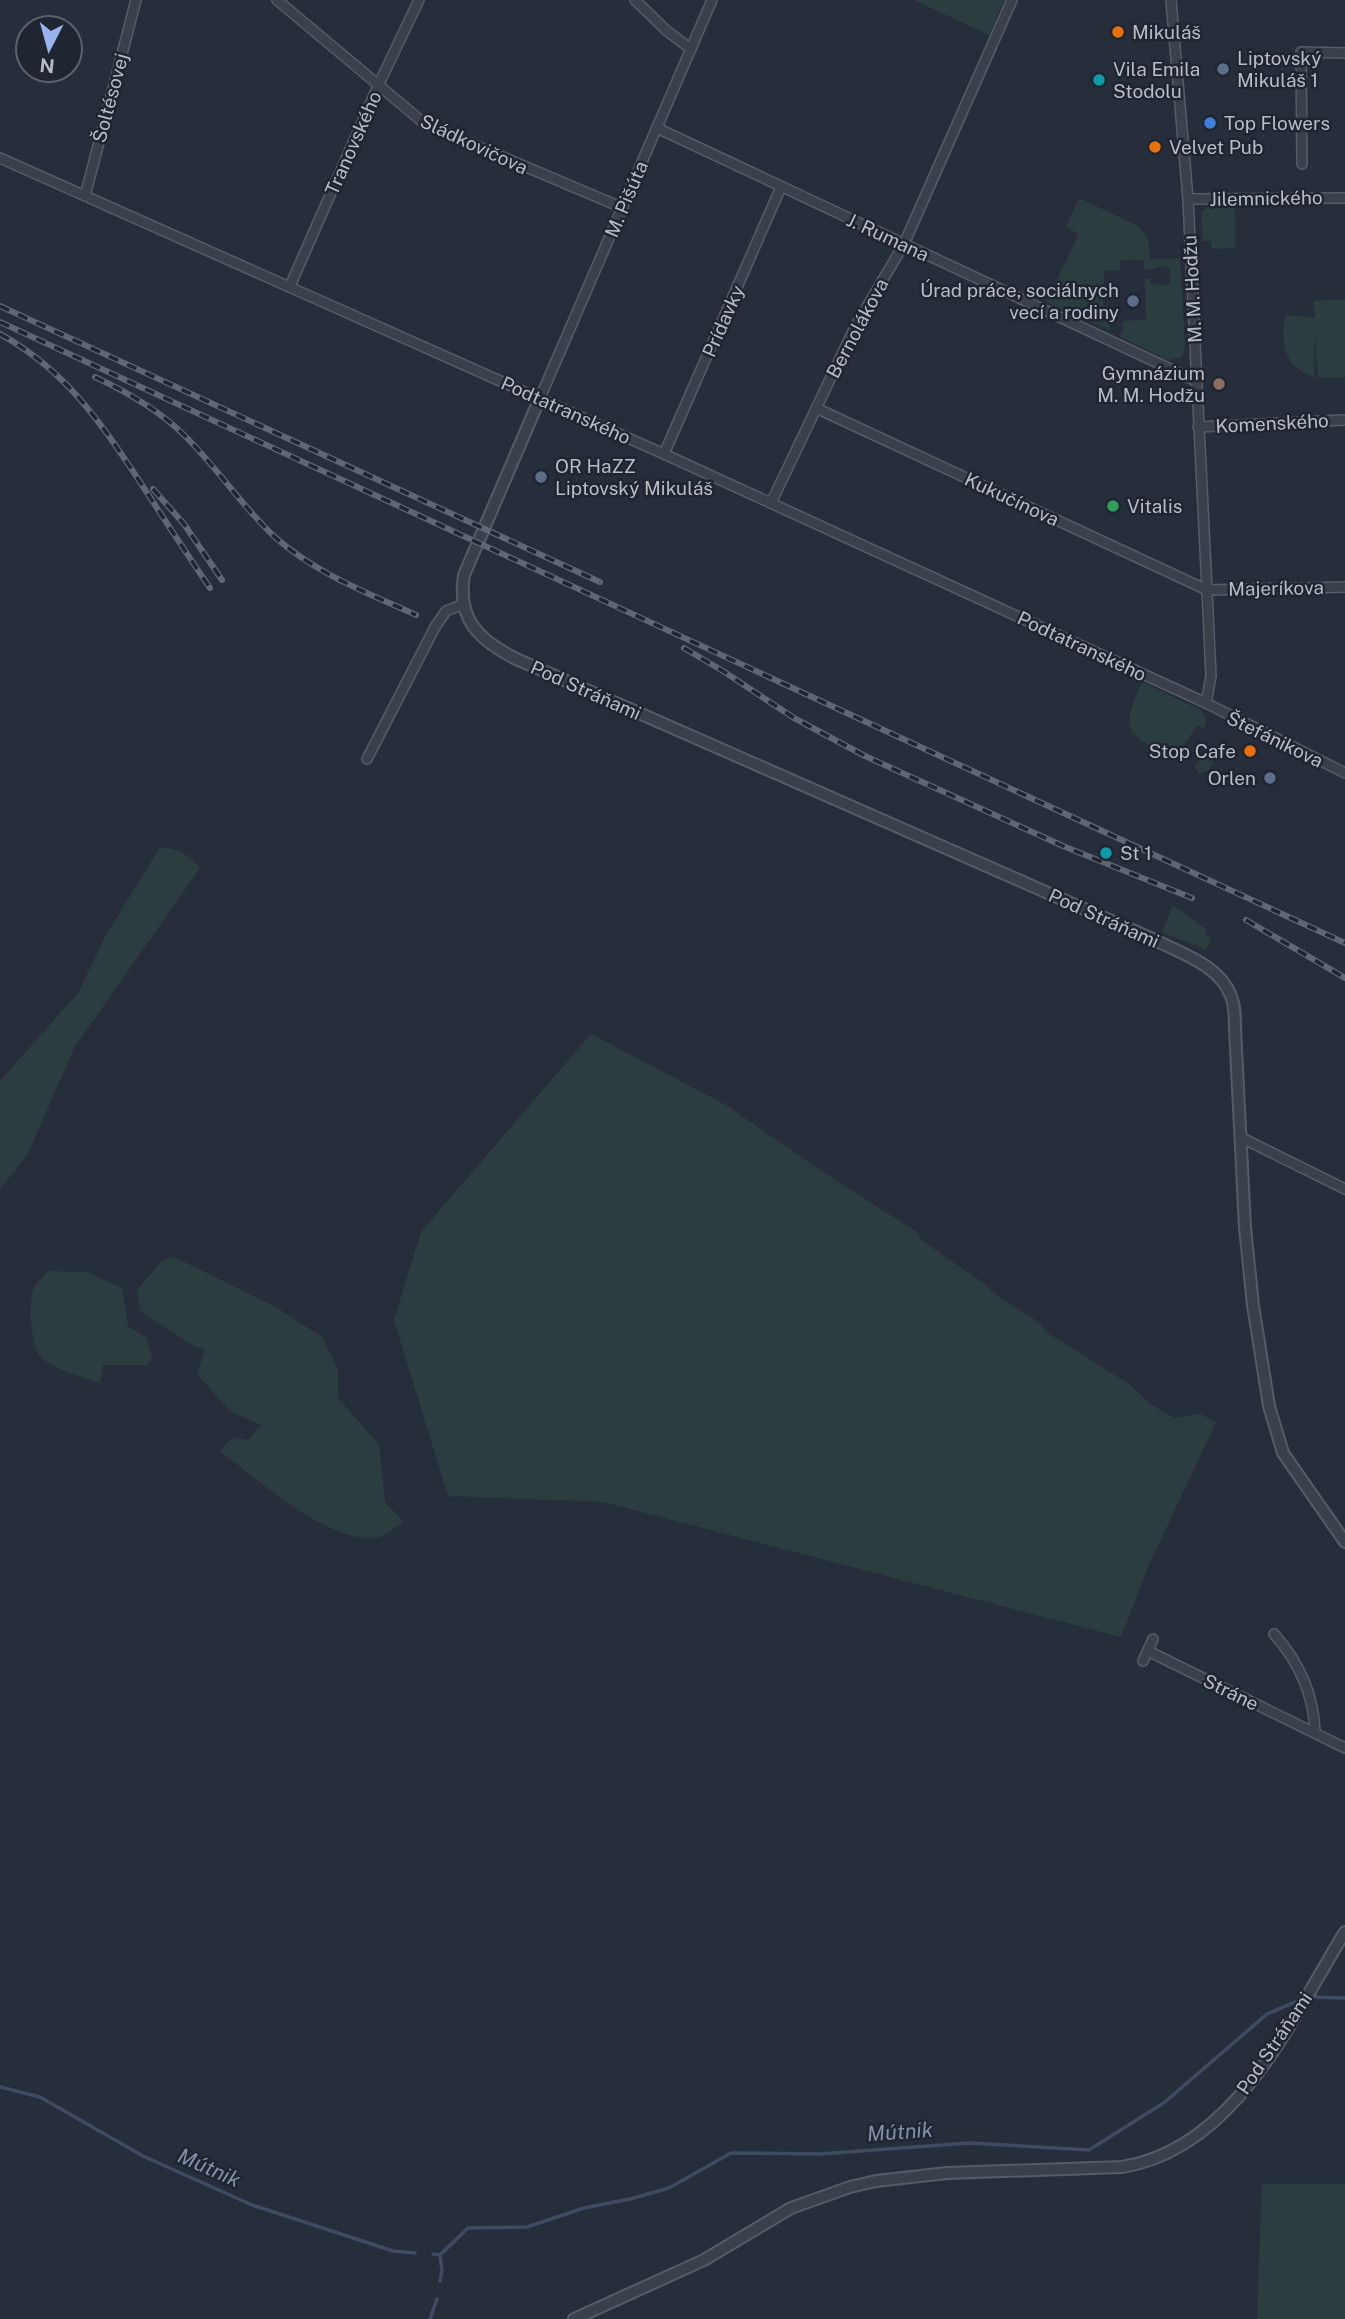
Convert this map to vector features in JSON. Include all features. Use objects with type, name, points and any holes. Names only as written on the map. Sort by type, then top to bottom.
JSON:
[{"type":"street","name":"Šoltésovej","points":[[85,196],[136,0]]},
{"type":"street","name":"Sládkovičova","points":[[277,0],[416,118],[433,129],[623,208]]},
{"type":"street","name":"Tranovského","points":[[290,286],[419,0]]},
{"type":"street","points":[[635,0],[667,31],[691,49]]},
{"type":"street","name":"M. Pišúta","points":[[540,398],[712,0]]},
{"type":"street","name":"Bernolákova","points":[[771,503],[855,327],[904,244],[1012,0]]},
{"type":"street","name":"M. M. Hodžu","points":[[1171,0],[1188,199],[1211,676],[1206,703]]},
{"type":"street","points":[[1302,164],[1301,52],[1345,53]]},
{"type":"street","name":"J. Rumana","points":[[657,128],[1196,381]]},
{"type":"street","name":"Podtatranského","points":[[0,158],[664,454],[1206,703]]},
{"type":"street","name":"Prídavky","points":[[664,454],[781,187]]},
{"type":"street","name":"Jilemnického","points":[[1188,199],[1345,198]]},
{"type":"street","points":[[367,759],[442,617],[452,607],[464,604],[463,585],[467,568],[540,398]]},
{"type":"street","name":"Kukučínova","points":[[816,408],[1207,590]]},
{"type":"street","name":"Komenského","points":[[1198,427],[1345,420]]},
{"type":"street","name":"Majeríkova","points":[[1207,590],[1345,587]]},
{"type":"street","name":"Pod Stráňami","points":[[464,604],[478,634],[514,658],[1157,941],[1215,973],[1233,1000],[1245,1227],[1264,1383],[1283,1453],[1345,1542]]},
{"type":"street","name":"Štefánikova","points":[[1206,703],[1345,773]]},
{"type":"street","points":[[1240,1137],[1345,1189]]},
{"type":"street","points":[[1274,1634],[1300,1670],[1313,1708],[1315,1733]]},
{"type":"street","points":[[1143,1661],[1153,1639]]},
{"type":"street","name":"Stráne","points":[[1148,1651],[1345,1748]]},
{"type":"street","name":"Pod Stráňami","points":[[574,2319],[704,2260],[791,2208],[850,2187],[937,2174],[1112,2167],[1152,2160],[1193,2138],[1233,2102],[1256,2076],[1345,1932]]},
{"type":"shaded area","points":[[914,0],[1004,0],[989,35]]},
{"type":"shaded area","points":[[1079,198],[1138,226],[1148,238],[1150,259],[1180,258],[1185,348],[1181,357],[1169,360],[1120,337],[1123,321],[1146,320],[1145,279],[1150,279],[1151,284],[1170,284],[1170,268],[1163,266],[1145,271],[1143,260],[1121,260],[1120,270],[1104,271],[1103,315],[1111,319],[1109,330],[1046,302],[1079,234],[1066,227]]},
{"type":"shaded area","points":[[1211,204],[1235,204],[1235,248],[1212,249],[1211,241],[1203,241],[1201,212]]},
{"type":"shaded area","points":[[1345,299],[1345,377],[1318,378],[1315,335],[1314,377],[1296,368],[1284,344],[1286,315],[1315,318],[1314,301]]},
{"type":"shaded area","points":[[1142,682],[1201,710],[1206,719],[1205,729],[1198,725],[1184,744],[1168,756],[1142,741],[1131,727],[1130,719]]},
{"type":"shaded area","points":[[1208,752],[1212,753],[1213,763],[1208,771],[1199,774],[1195,767],[1200,758]]},
{"type":"shaded area","points":[[160,847],[182,853],[200,868],[74,1048],[28,1154],[0,1189],[0,1081],[78,993],[106,935]]},
{"type":"shaded area","points":[[1173,905],[1207,930],[1205,934],[1211,938],[1206,950],[1162,932]]},
{"type":"shaded area","points":[[591,1034],[726,1105],[918,1233],[921,1240],[985,1284],[996,1295],[1034,1319],[1051,1335],[1129,1384],[1150,1404],[1174,1418],[1200,1414],[1216,1422],[1149,1565],[1121,1637],[603,1502],[448,1496],[394,1320],[421,1232]]},
{"type":"shaded area","points":[[174,1257],[274,1306],[322,1337],[338,1369],[338,1398],[379,1445],[385,1502],[404,1522],[375,1538],[356,1537],[335,1530],[314,1520],[272,1492],[220,1451],[233,1437],[248,1440],[261,1425],[230,1411],[197,1374],[205,1351],[141,1312],[137,1290],[162,1261]]},
{"type":"shaded area","points":[[48,1271],[87,1272],[122,1288],[128,1326],[146,1337],[152,1357],[147,1365],[103,1365],[100,1383],[61,1369],[40,1356],[34,1344],[31,1302],[34,1288]]},
{"type":"shaded area","points":[[1262,2184],[1345,2184],[1345,2319],[1257,2319]]},
{"type":"waterway","name":"Mútnik","points":[[1311,1997],[1345,1998]]},
{"type":"waterway","name":"Mútnik","points":[[433,2254],[440,2255],[468,2228],[527,2227],[584,2208],[669,2188],[731,2153],[820,2154],[969,2143],[1089,2150],[1165,2102],[1267,2014],[1300,2000]]},
{"type":"waterway","name":"Mútnik","points":[[0,2087],[40,2097],[143,2156],[252,2205],[393,2251],[415,2253]]},
{"type":"waterway","points":[[440,2256],[440,2281]]},
{"type":"waterway","points":[[430,2319],[437,2299]]},
{"type":"railway","points":[[0,306],[600,582]]},
{"type":"railway","points":[[0,322],[1345,943]]},
{"type":"railway","points":[[0,334],[45,364],[81,400],[112,440],[210,588]]},
{"type":"railway","points":[[95,377],[142,402],[174,426],[196,447],[264,526],[292,551],[343,582],[416,615]]},
{"type":"railway","points":[[153,489],[184,524],[222,580]]},
{"type":"railway","points":[[684,648],[794,718],[865,756],[1063,846],[1192,898]]},
{"type":"railway","points":[[1246,920],[1345,978]]},
{"type":"place","name":"Mikuláš","points":[[1118,32]]},
{"type":"place","name":"Liptovský Mikuláš 1","points":[[1223,69]]},
{"type":"place","name":"Vila Emila Stodolu","points":[[1099,80]]},
{"type":"place","name":"Top Flowers","points":[[1210,123]]},
{"type":"place","name":"Velvet Pub","points":[[1155,147]]},
{"type":"place","name":"Úrad práce, sociálnych vecí a rodiny","points":[[1133,301]]},
{"type":"place","name":"Gymnázium M. M. Hodžu","points":[[1219,384]]},
{"type":"place","name":"OR HaZZ Liptovský Mikuláš","points":[[541,477]]},
{"type":"place","name":"Vitalis","points":[[1113,506]]},
{"type":"place","name":"Stop Cafe","points":[[1250,751]]},
{"type":"place","name":"Orlen","points":[[1270,778]]},
{"type":"place","name":"St 1","points":[[1106,853]]}]
